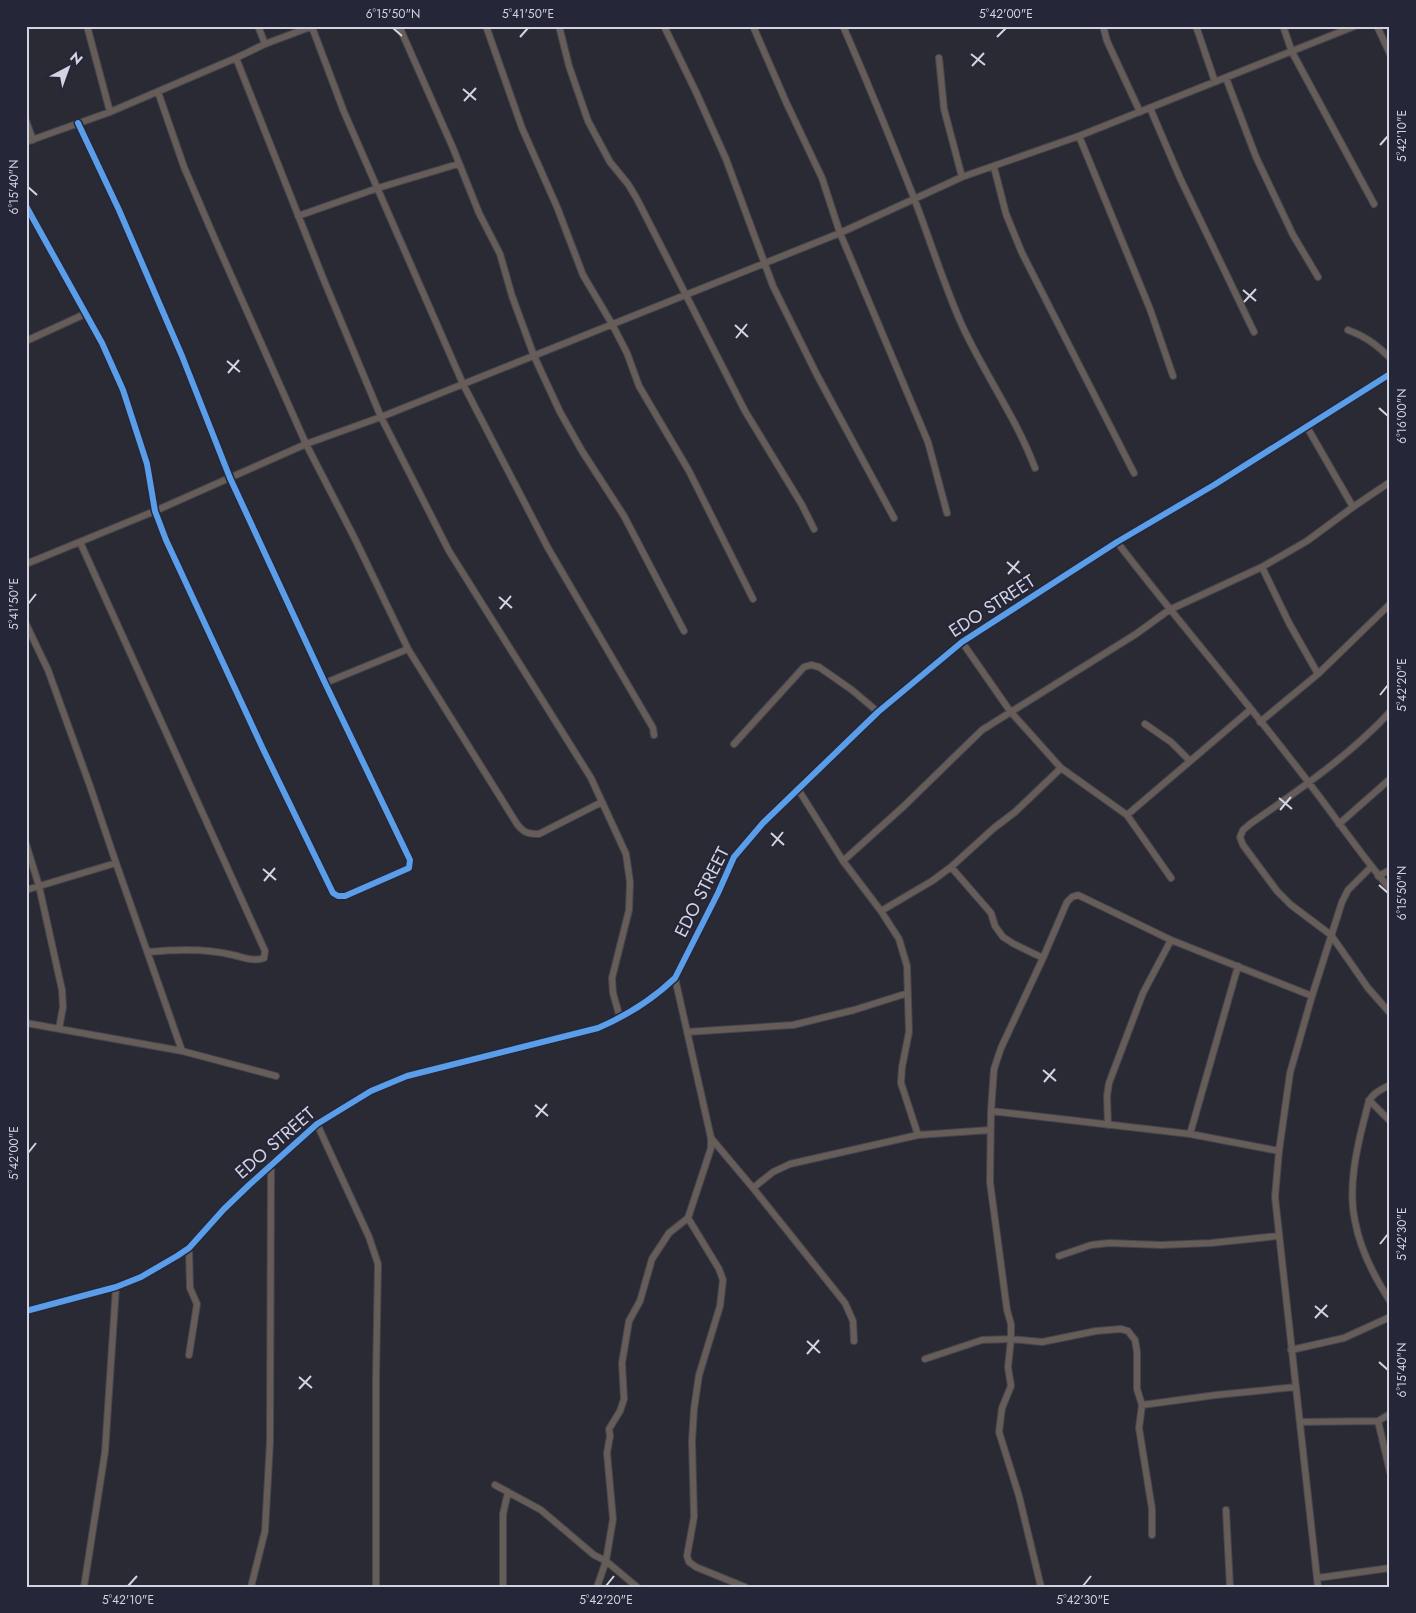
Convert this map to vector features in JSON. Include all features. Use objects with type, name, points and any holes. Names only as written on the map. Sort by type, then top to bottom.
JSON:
[{"type":"street","points":[[87,26],[110,112]]},
{"type":"street","points":[[258,26],[265,44]]},
{"type":"street","points":[[26,120],[30,141],[110,112],[265,44],[312,26],[344,112],[463,384],[548,548],[653,728],[654,735]]},
{"type":"street","points":[[399,26],[453,148],[479,213],[500,254],[512,296],[534,356],[560,412],[624,516],[684,631]]},
{"type":"street","points":[[486,26],[522,128],[557,207],[583,275],[612,324],[627,354],[639,386],[688,471],[753,599]]},
{"type":"street","points":[[559,26],[588,121],[610,162],[628,184],[637,199],[745,411],[814,529]]},
{"type":"street","points":[[664,26],[726,159],[773,286],[817,375],[894,518]]},
{"type":"street","points":[[752,26],[822,178],[840,233],[928,442],[948,512]]},
{"type":"street","points":[[842,26],[914,199],[944,282],[962,325],[999,397],[1018,428],[1035,468]]},
{"type":"street","points":[[1103,26],[1107,40],[1140,112]]},
{"type":"street","points":[[1196,26],[1215,82]]},
{"type":"street","points":[[1283,26],[1292,52],[1374,204]]},
{"type":"street","points":[[26,564],[155,511],[306,444],[381,417],[840,233],[962,177],[1079,136],[1355,26]]},
{"type":"street","points":[[1377,26],[1390,54]]},
{"type":"street","points":[[236,58],[298,216],[381,417],[449,551],[526,677],[591,778],[626,854],[630,882],[629,910],[612,978],[613,993],[620,1018]]},
{"type":"street","points":[[939,58],[944,109],[962,177]]},
{"type":"street","points":[[1226,78],[1256,157],[1293,235],[1318,277]]},
{"type":"street","points":[[158,92],[195,193],[306,444],[355,539],[408,649],[522,831],[529,834],[539,834],[602,802]]},
{"type":"street","points":[[1150,108],[1180,178],[1254,332]]},
{"type":"street","points":[[26,206],[102,343],[123,390],[147,464],[155,511],[176,564],[267,758],[333,892],[338,896],[345,896],[409,868],[410,860],[230,478],[182,356],[119,210],[78,124]]},
{"type":"street","points":[[1079,136],[1150,309],[1172,376]]},
{"type":"street","points":[[298,216],[378,188],[458,164]]},
{"type":"street","points":[[994,167],[1006,214],[1022,253],[1134,473]]},
{"type":"street","points":[[26,341],[85,314]]},
{"type":"street","points":[[1348,330],[1378,346],[1390,358]]},
{"type":"street","name":"EDO STREET","points":[[26,1311],[116,1287],[141,1277],[177,1256],[188,1248],[224,1209],[271,1164],[317,1124],[371,1091],[407,1076],[598,1028],[620,1018],[655,995],[675,978],[734,857],[763,823],[878,712],[962,642],[1117,542],[1307,427],[1390,374]]},
{"type":"street","points":[[1307,427],[1353,507]]},
{"type":"street","points":[[843,861],[904,806],[982,730],[1136,634],[1169,610],[1262,566],[1307,541],[1390,482]]},
{"type":"street","points":[[80,542],[265,951],[264,958],[258,960],[224,953],[185,949],[148,952]]},
{"type":"street","points":[[1117,542],[1169,610],[1309,783],[1371,867],[1390,889]]},
{"type":"street","points":[[1262,566],[1289,623],[1318,674]]},
{"type":"street","points":[[1260,722],[1318,674],[1390,604]]},
{"type":"street","points":[[26,624],[48,670],[182,1051]]},
{"type":"street","points":[[962,642],[1010,711],[1061,768],[1127,815],[1171,878]]},
{"type":"street","points":[[325,682],[408,649]]},
{"type":"street","points":[[734,744],[804,667],[811,665],[819,667],[852,690],[878,712]]},
{"type":"street","points":[[1127,815],[1250,710]]},
{"type":"street","points":[[1390,712],[1364,739],[1309,783],[1250,824],[1243,830],[1240,837],[1243,846],[1277,891],[1291,905],[1331,935],[1368,988],[1390,1013]]},
{"type":"street","points":[[1145,724],[1171,742],[1190,761]]},
{"type":"street","points":[[881,910],[932,881],[952,867],[994,828],[1015,812],[1061,768]]},
{"type":"street","points":[[1339,824],[1390,779]]},
{"type":"street","points":[[798,789],[843,861],[881,910],[899,939],[908,966],[909,1032],[901,1083],[918,1135]]},
{"type":"street","points":[[26,844],[38,886],[62,990],[63,1006],[59,1029]]},
{"type":"street","points":[[26,890],[116,863]]},
{"type":"street","points":[[952,867],[991,914],[1003,937],[1043,958]]},
{"type":"street","points":[[1318,1587],[1275,1197],[1279,1150],[1290,1073],[1312,996],[1331,935],[1348,890],[1371,867]]},
{"type":"street","points":[[1378,876],[1390,870]]},
{"type":"street","points":[[1041,1587],[1019,1496],[999,1432],[1002,1408],[1012,1386],[1008,1367],[1011,1339],[990,1182],[990,1111],[994,1069],[1001,1048],[1067,902],[1072,897],[1078,895],[1171,940],[1312,996]]},
{"type":"street","points":[[1108,1125],[1108,1083],[1143,993],[1171,940]]},
{"type":"street","points":[[1190,1134],[1238,966]]},
{"type":"street","points":[[596,1587],[606,1561],[613,1519],[607,1453],[610,1436],[609,1429],[620,1411],[624,1399],[622,1363],[629,1321],[640,1301],[652,1259],[669,1233],[688,1218],[710,1148],[711,1138],[675,978]]},
{"type":"street","points":[[687,1032],[793,1025],[854,1010],[908,992]]},
{"type":"street","points":[[26,1023],[182,1051],[276,1076]]},
{"type":"street","points":[[1390,1085],[1374,1093],[1369,1100],[1359,1138],[1353,1184],[1355,1223],[1374,1276],[1390,1301]]},
{"type":"street","points":[[1369,1100],[1390,1121]]},
{"type":"street","points":[[990,1111],[1190,1134],[1279,1150]]},
{"type":"street","points":[[317,1124],[369,1236],[378,1264],[376,1587]]},
{"type":"street","points":[[753,1188],[773,1172],[790,1164],[918,1135],[990,1130]]},
{"type":"street","points":[[711,1138],[845,1303],[853,1321],[854,1341]]},
{"type":"street","points":[[251,1587],[265,1531],[270,1442],[271,1164]]},
{"type":"street","points":[[688,1218],[719,1269],[723,1280],[720,1306],[699,1375],[694,1409],[692,1441],[694,1517],[687,1556],[689,1562],[696,1567],[745,1587]]},
{"type":"street","points":[[1059,1256],[1091,1246],[1109,1244],[1161,1246],[1278,1236]]},
{"type":"street","points":[[188,1248],[190,1288],[197,1304],[188,1355]]},
{"type":"street","points":[[84,1587],[105,1452],[116,1287]]},
{"type":"street","points":[[1291,1350],[1344,1338],[1390,1318]]},
{"type":"street","points":[[925,1359],[973,1342],[1011,1339],[1042,1342],[1096,1330],[1121,1329],[1128,1331],[1135,1340],[1137,1352],[1137,1389],[1142,1405],[1139,1428],[1152,1509],[1152,1535]]},
{"type":"street","points":[[1142,1405],[1296,1387]]},
{"type":"street","points":[[1300,1422],[1378,1421],[1390,1414]]},
{"type":"street","points":[[1378,1421],[1390,1472]]},
{"type":"street","points":[[495,1485],[541,1510],[594,1555],[606,1561],[637,1587]]},
{"type":"street","points":[[503,1587],[503,1514],[508,1492]]},
{"type":"street","points":[[1226,1510],[1230,1587]]},
{"type":"street","points":[[1317,1578],[1390,1568]]},
{"type":"cycle path","points":[[26,206],[102,343],[123,390],[147,464],[155,511],[166,540],[263,749],[333,893],[338,896],[345,896],[409,868],[410,860],[230,478],[182,356],[119,210],[78,123]]},
{"type":"cycle path","points":[[26,1311],[116,1287],[141,1277],[177,1256],[189,1248],[224,1209],[317,1124],[371,1091],[407,1076],[598,1028],[619,1018],[648,1000],[675,978],[734,857],[763,823],[878,712],[962,642],[1117,542],[1214,485],[1390,374]]}]
